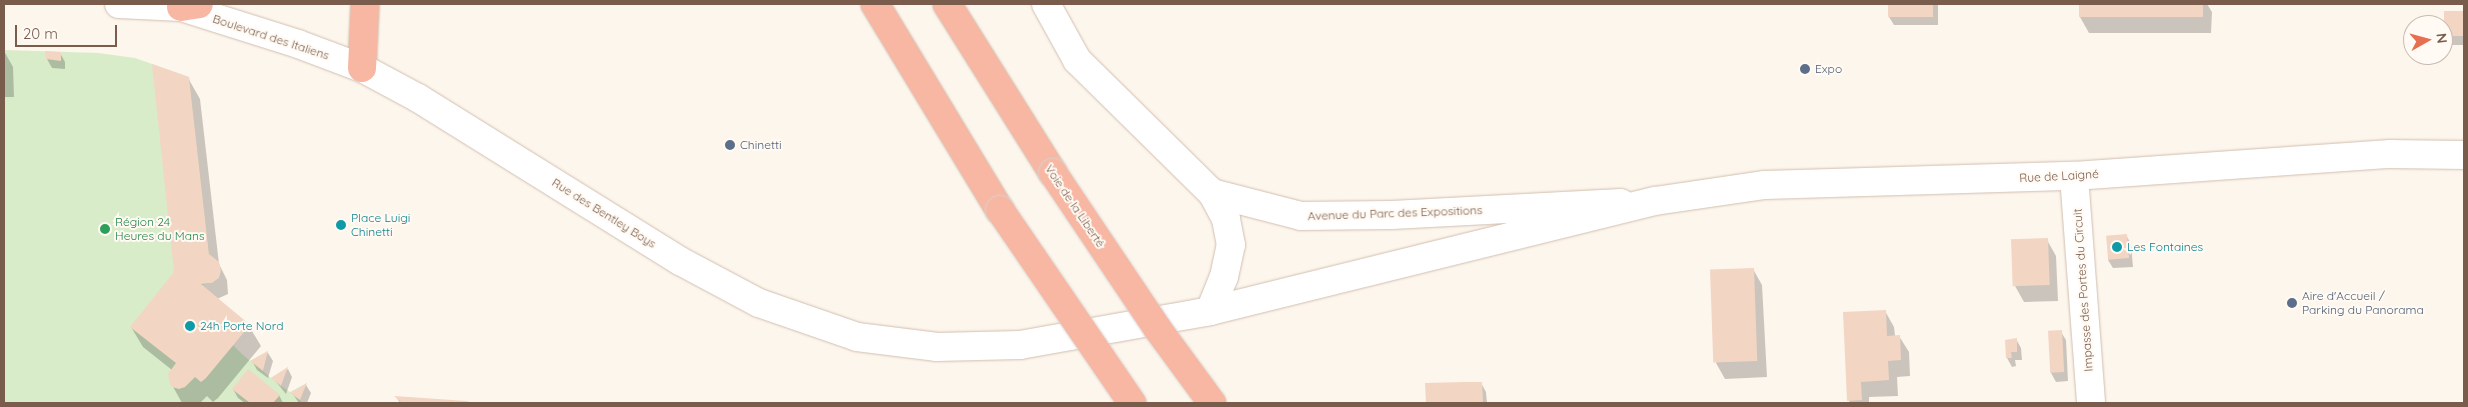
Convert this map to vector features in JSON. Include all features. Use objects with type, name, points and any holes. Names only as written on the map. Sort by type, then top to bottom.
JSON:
[{"type":"highway","points":[[362,68],[366,4]]},
{"type":"highway","points":[[875,4],[1000,210],[1132,403]]},
{"type":"highway","name":"Voie de la Liberté","points":[[947,4],[1053,173],[1157,328],[1212,403]]},
{"type":"street","name":"Boulevard des Italiens","points":[[119,4],[190,6],[362,68]]},
{"type":"street","points":[[1046,4],[1077,60],[1212,193],[1226,219],[1231,245],[1224,277],[1210,310]]},
{"type":"street","name":"Rue des Bentley Boys","points":[[362,68],[418,98],[680,261],[759,303],[857,337],[937,347],[1020,345],[1210,310],[1655,201]]},
{"type":"street","name":"Rue de Laigné","points":[[1655,201],[1765,185],[2074,176],[2390,154],[2464,155]]},
{"type":"street","name":"Impasse des Portes du Circuit","points":[[2074,176],[2091,403]]},
{"type":"street","name":"Avenue du Parc des Expositions","points":[[1212,193],[1301,216],[1392,215],[1655,201]]},
{"type":"green space","name":"Région 24 Heures du Mans","points":[[4,50],[98,53],[135,58],[189,77],[209,254],[221,271],[219,278],[212,283],[201,285],[250,325],[233,345],[242,354],[250,361],[268,351],[263,371],[271,378],[288,367],[281,386],[290,392],[307,383],[300,400],[302,403],[4,403]]},
{"type":"building","points":[[1888,4],[1933,4],[1933,17],[1888,17]]},
{"type":"building","points":[[2079,4],[2203,4],[2203,17],[2079,17]]},
{"type":"building","points":[[2444,11],[2464,11],[2464,36],[2453,36],[2453,15],[2444,15]]},
{"type":"building","points":[[45,51],[61,52],[61,61],[46,59]]},
{"type":"building","points":[[152,64],[189,77],[209,254],[219,262],[221,271],[219,278],[212,283],[201,284],[250,325],[206,378],[201,382],[195,377],[185,387],[179,389],[172,387],[168,374],[176,363],[130,327],[174,272]]},
{"type":"building","name":"Les Fontaines","points":[[2127,234],[2129,258],[2108,260],[2106,236]]},
{"type":"building","points":[[2048,238],[2050,285],[2013,286],[2011,239]]},
{"type":"building","points":[[1754,268],[1757,361],[1713,362],[1710,270]]},
{"type":"building","points":[[1886,310],[1887,336],[1900,335],[1901,360],[1888,361],[1889,380],[1861,382],[1862,400],[1847,401],[1843,312]]},
{"type":"building","points":[[2062,330],[2064,372],[2050,373],[2048,331]]},
{"type":"building","points":[[2017,338],[2017,352],[2011,352],[2012,358],[2006,358],[2005,340]]},
{"type":"building","points":[[268,351],[263,371],[250,361]]},
{"type":"building","points":[[288,367],[281,386],[271,378]]},
{"type":"building","points":[[248,369],[280,395],[273,403],[250,403],[232,389]]},
{"type":"building","points":[[1482,382],[1483,403],[1426,403],[1425,383]]},
{"type":"building","points":[[307,383],[300,400],[290,393]]},
{"type":"building","points":[[394,396],[467,401],[473,403],[402,403]]},
{"type":"place","name":"Expo","points":[[1805,69]]},
{"type":"place","name":"Chinetti","points":[[730,145]]},
{"type":"place","name":"Place Luigi Chinetti","points":[[341,225]]},
{"type":"place","name":"Région 24 Heures du Mans","points":[[105,229]]},
{"type":"place","name":"Les Fontaines","points":[[2117,247]]},
{"type":"place","name":"Aire d'Accueil / Parking du Panorama","points":[[2292,303]]},
{"type":"place","name":"24h Porte Nord","points":[[190,326]]}]
